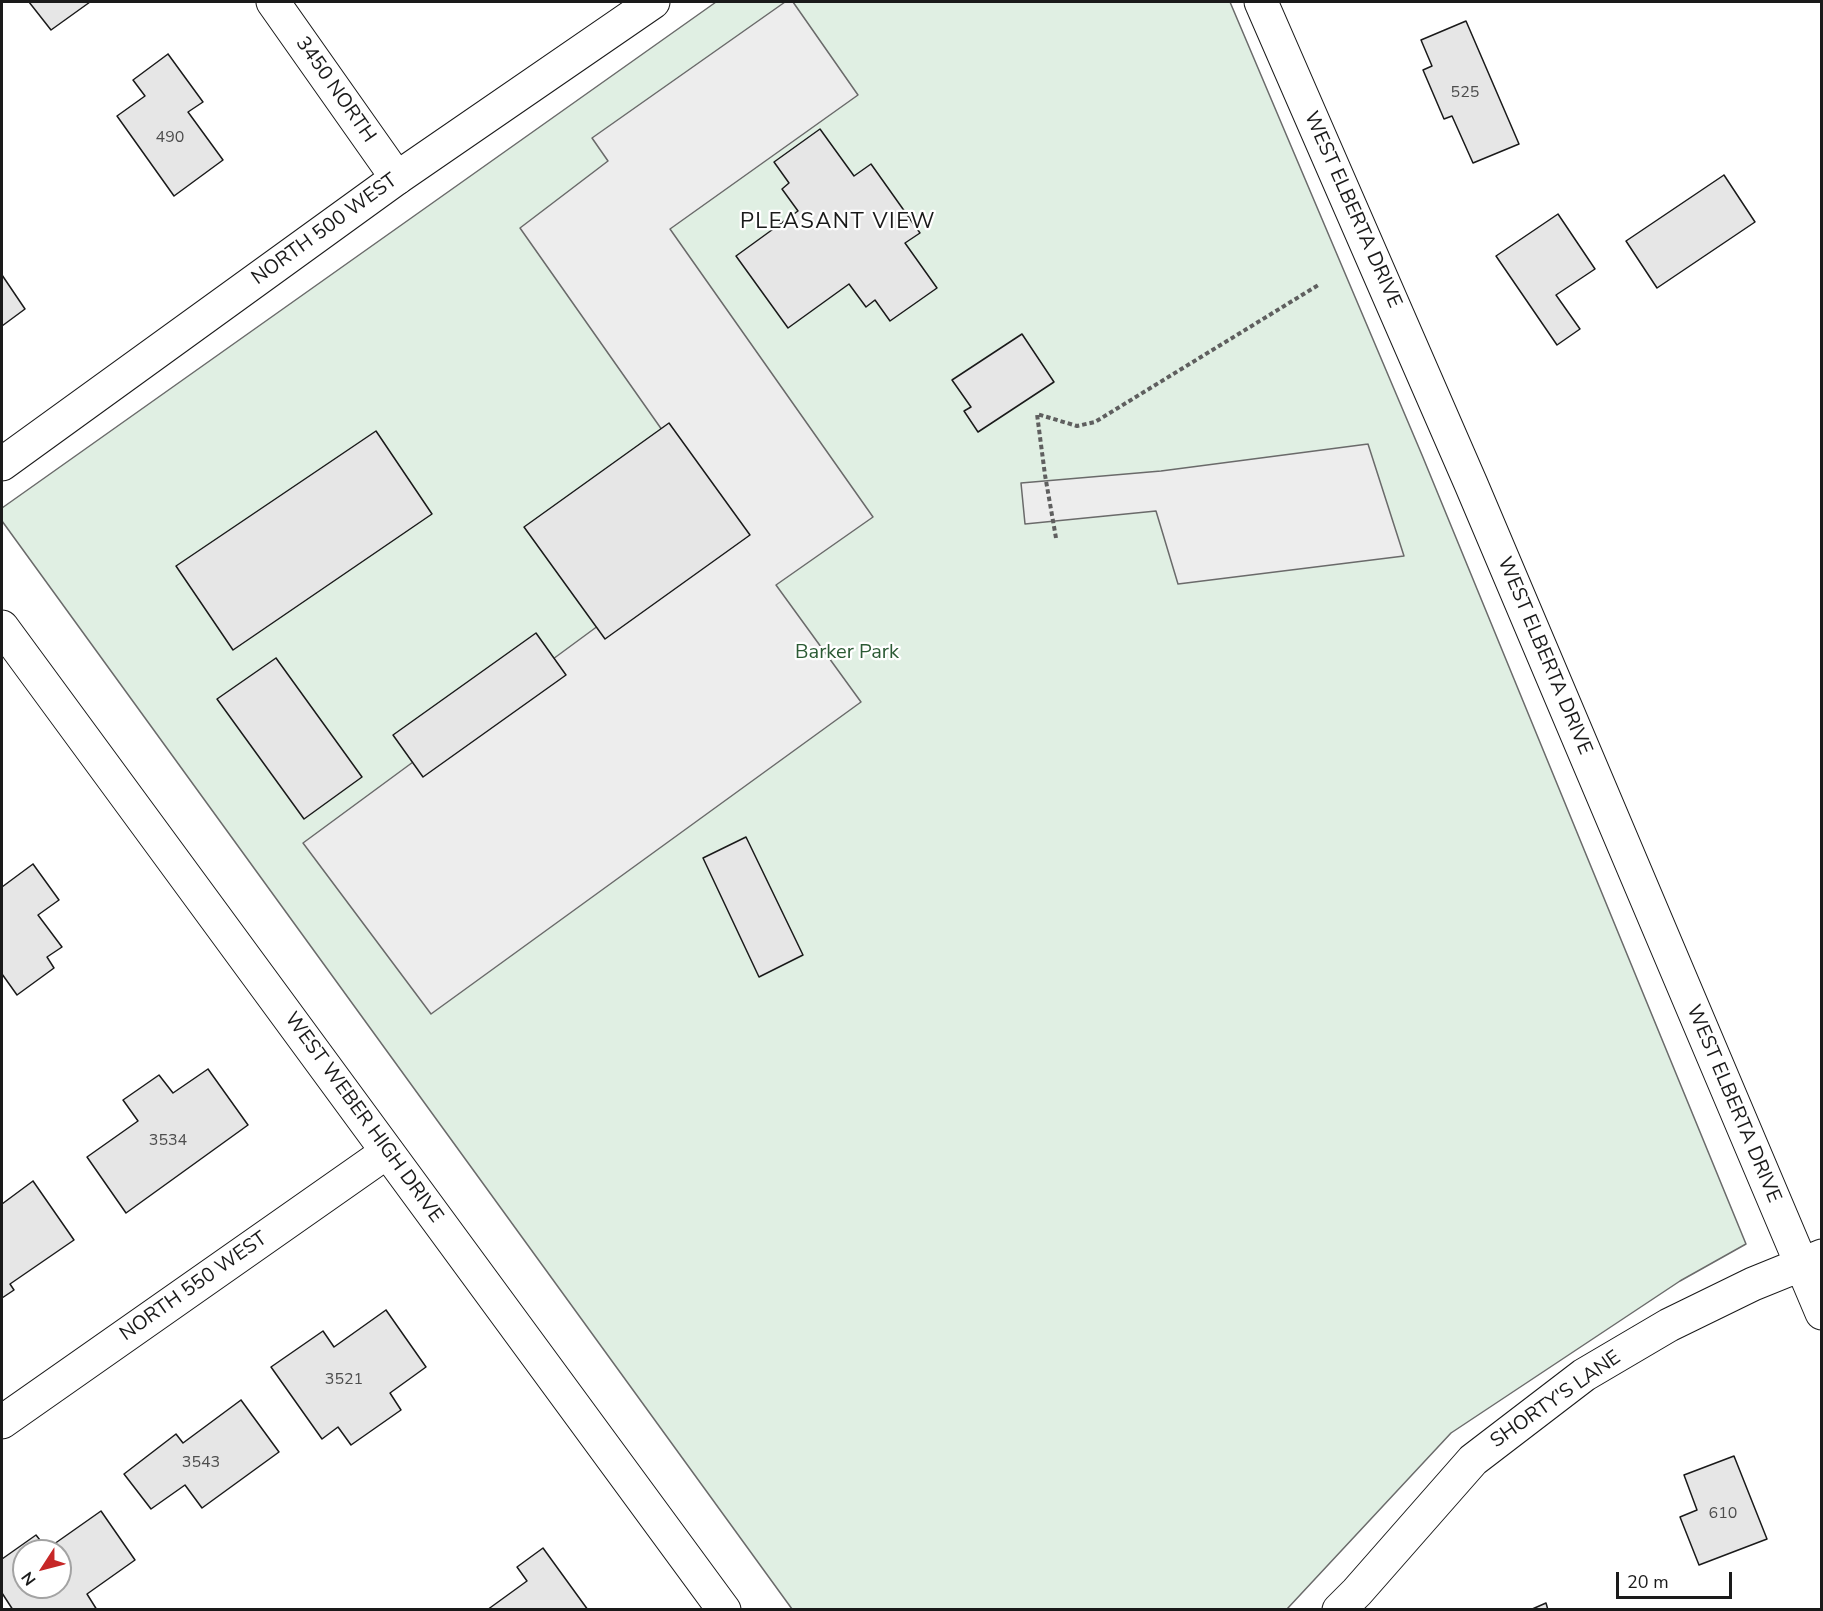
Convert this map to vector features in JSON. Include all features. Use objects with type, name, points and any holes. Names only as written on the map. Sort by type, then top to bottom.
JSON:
[{"type":"street","name":"3450 NORTH","points":[[273,2],[397,178]]},
{"type":"street","name":"NORTH 500 WEST","points":[[2,464],[397,178],[653,2]]},
{"type":"street","name":"WEST ELBERTA DRIVE","points":[[1261,2],[1812,1261],[1821,1312]]},
{"type":"street","name":"WEST WEBER HIGH DRIVE","points":[[2,627],[724,1610]]},
{"type":"street","name":"NORTH 550 WEST","points":[[2,1422],[387,1152]]},
{"type":"street","name":"SHORTY'S LANE","points":[[1339,1610],[1473,1460],[1584,1376],[1669,1325],[1753,1284],[1812,1261]]},
{"type":"path","points":[[1056,538],[1044,475],[1037,414],[1077,426],[1095,422],[1320,284]]},
{"type":"green space","name":"Barker Park","points":[[716,2],[1230,2],[1422,455],[1746,1244],[1680,1281],[1451,1433],[1287,1609],[792,1609],[2,521],[2,508]]},
{"type":"shaded area","points":[[785,2],[793,2],[858,95],[670,229],[873,517],[776,585],[861,702],[431,1014],[303,843],[731,528],[520,228],[608,161],[592,138]]},
{"type":"shaded area","points":[[1368,444],[1404,556],[1178,584],[1156,511],[1025,524],[1021,483],[1161,471]]},
{"type":"building","points":[[29,2],[90,2],[51,30]]},
{"type":"building","points":[[1466,21],[1519,144],[1473,163],[1452,116],[1444,119],[1423,70],[1432,66],[1421,40]]},
{"type":"building","points":[[168,54],[203,102],[188,112],[223,160],[174,196],[117,116],[145,96],[133,80]]},
{"type":"building","points":[[820,129],[854,176],[871,164],[920,233],[905,243],[937,288],[890,321],[875,300],[866,307],[849,284],[788,328],[736,256],[798,211],[782,189],[789,183],[774,162]]},
{"type":"building","points":[[1724,175],[1755,222],[1657,288],[1626,241]]},
{"type":"building","points":[[1558,214],[1595,269],[1556,295],[1580,329],[1557,345],[1496,256]]},
{"type":"building","points":[[2,275],[25,309],[2,326]]},
{"type":"building","points":[[1022,334],[1054,382],[978,432],[964,411],[971,407],[952,380]]},
{"type":"building","points":[[669,423],[750,535],[605,639],[524,527]]},
{"type":"building","points":[[376,431],[432,514],[233,650],[176,566]]},
{"type":"building","points":[[536,633],[566,675],[423,777],[393,735]]},
{"type":"building","points":[[276,658],[362,777],[304,819],[217,699]]},
{"type":"building","points":[[746,837],[803,955],[759,977],[703,858]]},
{"type":"building","points":[[33,864],[59,900],[38,915],[62,947],[47,957],[54,968],[17,995],[2,974],[2,887]]},
{"type":"building","points":[[208,1069],[248,1125],[126,1213],[87,1157],[138,1121],[123,1100],[159,1075],[173,1093]]},
{"type":"building","points":[[33,1181],[74,1240],[10,1284],[14,1290],[2,1298],[2,1204]]},
{"type":"building","points":[[386,1310],[426,1367],[390,1393],[401,1410],[351,1445],[338,1427],[322,1439],[271,1367],[323,1331],[334,1347]]},
{"type":"building","points":[[241,1400],[279,1452],[202,1508],[185,1485],[151,1509],[124,1474],[176,1434],[183,1443]]},
{"type":"building","points":[[1734,1456],[1767,1539],[1699,1565],[1680,1517],[1697,1510],[1684,1475]]},
{"type":"building","points":[[101,1511],[135,1560],[87,1594],[97,1610],[13,1610],[2,1593],[2,1559],[12,1552],[12,1599],[72,1599],[72,1539],[61,1539]]},
{"type":"building","points":[[543,1548],[588,1610],[487,1610],[527,1581],[517,1567]]},
{"type":"building","points":[[1546,1603],[1548,1610],[1530,1610]]},
{"type":"district","name":"PLEASANT VIEW","points":[[838,223]]}]
